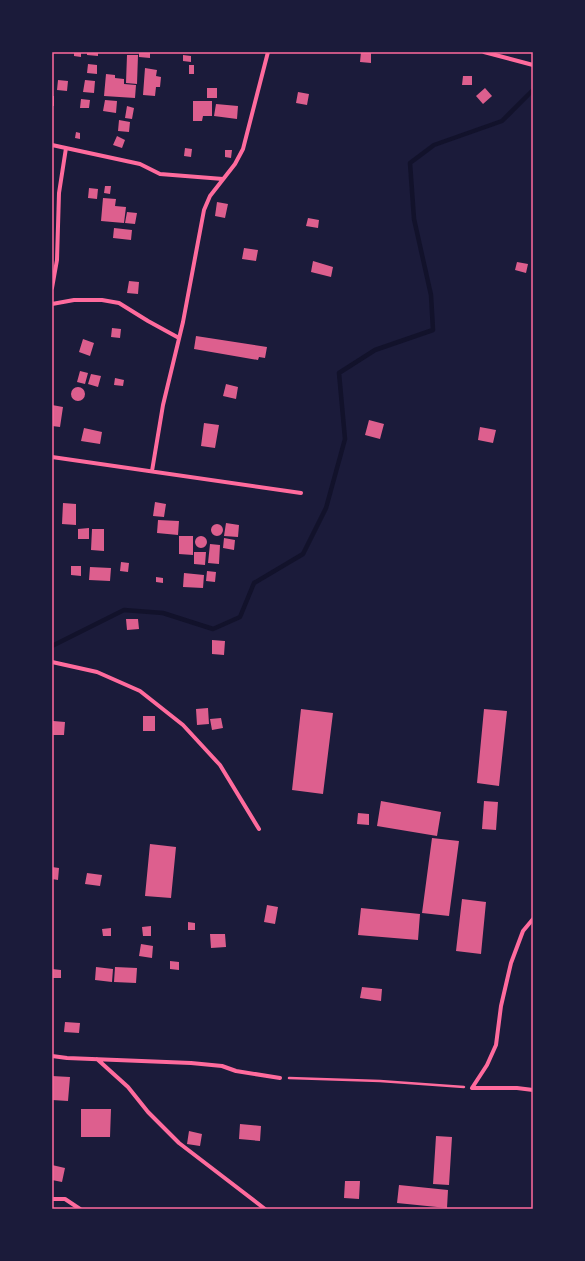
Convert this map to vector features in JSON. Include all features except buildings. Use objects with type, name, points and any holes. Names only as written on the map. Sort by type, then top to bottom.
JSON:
[{"type":"street","points":[[152,471],[163,405],[179,338],[204,210],[210,196],[235,164],[243,149],[268,52]]},
{"type":"street","points":[[484,52],[533,65]]},
{"type":"street","points":[[52,145],[140,164],[160,174],[223,180]]},
{"type":"street","points":[[52,288],[57,260],[59,193],[66,148]]},
{"type":"street","points":[[52,304],[74,300],[102,300],[119,303],[179,338]]},
{"type":"street","points":[[52,457],[301,493]]},
{"type":"street","points":[[52,662],[97,672],[140,691],[183,725],[220,765],[259,829]]},
{"type":"street","points":[[472,1088],[487,1065],[496,1045],[501,1006],[511,963],[523,931],[533,919]]},
{"type":"street","points":[[52,1056],[191,1063],[222,1066],[236,1071],[280,1078]]},
{"type":"street","points":[[97,1059],[128,1087],[148,1112],[179,1143],[265,1209]]},
{"type":"street","points":[[472,1088],[517,1088],[533,1090]]},
{"type":"street","points":[[52,1199],[65,1199],[80,1209]]},
{"type":"path","points":[[280,1078],[380,1081],[472,1088]]},
{"type":"waterway","points":[[52,646],[124,610],[163,613],[213,629],[240,617],[254,583],[303,554],[326,508],[345,439],[339,373],[375,350],[433,330],[431,295],[414,219],[410,163],[434,145],[502,121],[533,90]]}]
